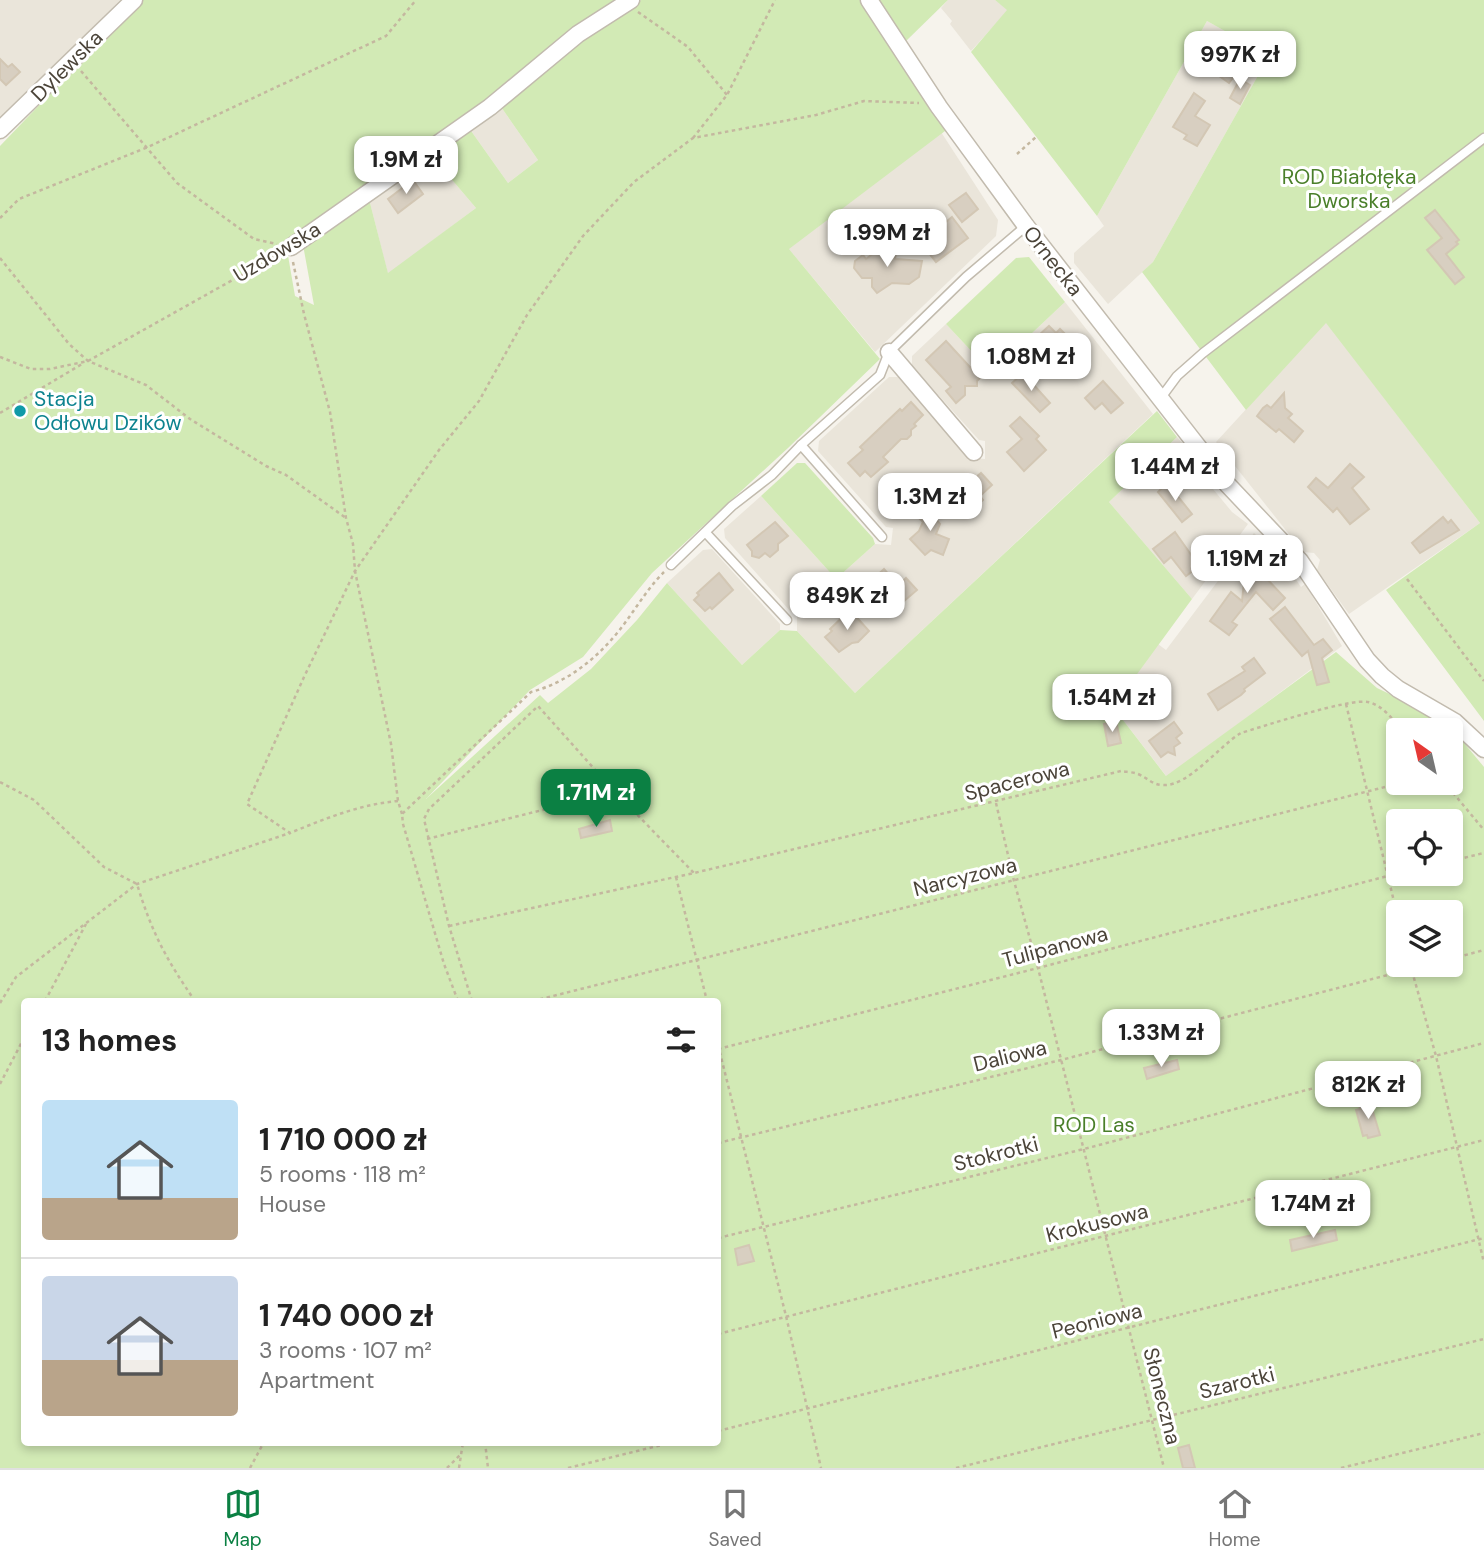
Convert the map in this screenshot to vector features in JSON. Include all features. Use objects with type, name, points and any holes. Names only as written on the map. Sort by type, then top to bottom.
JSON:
[{"type":"street","name":"Dylewska","points":[[0,130],[134,0]]},
{"type":"street","name":"Ornecka","points":[[869,0],[939,107],[1026,226],[1227,484],[1300,561],[1367,660],[1398,689],[1481,740]]},
{"type":"street","name":"Uzdowska","points":[[290,247],[490,107],[578,34],[628,2]]},
{"type":"street","points":[[890,352],[974,452]]},
{"type":"lane","points":[[1160,399],[1177,376],[1203,353],[1484,138]]},
{"type":"lane","points":[[671,565],[880,375],[890,352],[966,277],[1026,226]]},
{"type":"lane","points":[[801,445],[882,537]]},
{"type":"lane","points":[[706,533],[786,620]]},
{"type":"path","points":[[0,218],[19,199],[148,147],[386,36],[416,0]]},
{"type":"path","points":[[290,833],[247,804],[355,571],[439,450],[480,401],[527,315],[583,236],[634,182],[693,138],[727,95],[775,0]]},
{"type":"path","points":[[628,2],[688,47],[727,95]]},
{"type":"path","points":[[72,61],[177,183],[254,239],[290,247],[304,314],[330,412],[346,518],[353,544],[355,571],[391,744],[398,802],[444,964],[457,998]]},
{"type":"path","points":[[693,138],[816,115],[864,101],[908,101],[939,107]]},
{"type":"path","points":[[1017,154],[1036,137]]},
{"type":"path","name":"Uzdowska","points":[[0,357],[31,369],[50,369],[88,361],[290,247]]},
{"type":"path","points":[[0,258],[69,344],[88,361],[146,385],[190,419],[266,466],[286,475],[346,518]]},
{"type":"path","points":[[0,413],[88,361]]},
{"type":"path","points":[[402,814],[531,692],[553,687],[578,671],[616,634],[651,584],[671,565]]},
{"type":"path","points":[[1407,579],[1484,681]]},
{"type":"path","name":"Spacerowa","points":[[449,926],[694,873],[1121,771],[1138,774],[1153,784],[1167,786],[1183,780],[1225,742],[1241,733],[1346,704],[1367,702],[1392,718]]},
{"type":"path","points":[[1346,704],[1386,868]]},
{"type":"path","points":[[471,998],[449,926],[424,819],[429,809],[538,706],[615,792],[694,873]]},
{"type":"path","points":[[0,782],[34,800],[104,867],[137,884],[149,924],[167,961],[193,998]]},
{"type":"path","name":"Narcyzowa","points":[[545,998],[1386,788]]},
{"type":"path","points":[[428,839],[615,792]]},
{"type":"path","points":[[1455,795],[1484,830]]},
{"type":"path","points":[[0,1003],[16,976],[137,884],[290,833],[326,818],[385,802],[398,802]]},
{"type":"path","name":"Słoneczna","points":[[996,803],[1164,1468]]},
{"type":"path","points":[[1463,858],[1484,853]]},
{"type":"path","points":[[676,877],[706,998]]},
{"type":"path","name":"Tulipanowa","points":[[721,1047],[1386,877]]},
{"type":"path","points":[[47,998],[87,923]]},
{"type":"path","points":[[1463,956],[1484,950]]},
{"type":"path","name":"Daliowa","points":[[721,1142],[1061,1060],[1386,976]]},
{"type":"path","points":[[1413,977],[1436,1056],[1484,1263]]},
{"type":"path","name":"Stokrotki","points":[[721,1237],[1084,1149],[1484,1043]]},
{"type":"path","points":[[0,1084],[21,1044]]},
{"type":"path","points":[[721,1060],[786,1316],[821,1468]]},
{"type":"path","name":"Krokusowa","points":[[721,1333],[1484,1140]]},
{"type":"path","name":"Peoniowa","points":[[721,1431],[1484,1238]]},
{"type":"path","name":"Szarotki","points":[[956,1468],[1484,1339]]},
{"type":"path","points":[[1340,1468],[1484,1433]]},
{"type":"path","points":[[250,1468],[262,1446]]},
{"type":"path","points":[[459,1468],[462,1446]]},
{"type":"path","points":[[485,1446],[488,1468]]},
{"type":"path","points":[[568,1468],[658,1446]]},
{"type":"path","points":[[447,1468],[460,1455]]},
{"type":"shaded area","points":[[0,0],[120,0],[0,120]]},
{"type":"shaded area","points":[[948,0],[995,0],[1008,10],[971,51],[941,8]]},
{"type":"shaded area","points":[[1207,21],[1269,56],[1153,262],[1108,304],[1074,263],[1074,253],[1104,226],[1097,216]]},
{"type":"shaded area","points":[[499,104],[538,160],[508,183],[469,128]]},
{"type":"shaded area","points":[[941,132],[998,220],[996,236],[875,352],[788,248]]},
{"type":"shaded area","points":[[430,154],[476,208],[388,274],[369,199]]},
{"type":"shaded area","points":[[1065,302],[1153,414],[855,693],[797,631],[797,615],[791,612],[725,538],[724,529],[761,496],[836,579],[875,544],[891,545],[893,528],[886,527],[818,451],[819,441],[889,377],[899,377],[967,452],[967,457],[985,459],[985,441],[979,440],[912,366],[912,356],[946,324],[991,372]]},
{"type":"shaded area","points":[[1326,322],[1480,523],[1349,614],[1317,570],[1320,560],[1314,553],[1303,552],[1216,442]]},
{"type":"shaded area","points":[[1177,437],[1185,446],[1184,454],[1232,512],[1248,524],[1192,599],[1109,502]]},
{"type":"shaded area","points":[[1254,533],[1287,566],[1301,587],[1305,584],[1342,646],[1167,777],[1113,707],[1158,644],[1166,650]]},
{"type":"shaded area","points":[[712,549],[780,624],[780,630],[742,665],[667,583],[703,550]]},
{"type":"green space","name":"ROD Las","points":[[140,0],[623,0],[496,99],[286,244],[295,296],[314,305],[303,245],[369,199],[388,273],[476,208],[430,154],[469,128],[508,183],[538,160],[499,104],[582,37],[641,0],[865,0],[949,128],[789,249],[880,359],[652,573],[583,657],[530,690],[426,799],[540,695],[548,703],[591,669],[667,583],[742,665],[780,630],[797,631],[855,693],[1157,411],[1177,437],[1109,502],[1192,599],[1113,707],[1166,776],[1336,652],[1377,688],[1435,718],[1386,718],[1386,795],[1463,795],[1463,742],[1484,767],[1484,1468],[0,1468],[0,146]]},
{"type":"green space","points":[[878,0],[948,0],[904,43]]},
{"type":"green space","name":"ROD Białołęka Dworska","points":[[995,0],[1484,0],[1484,721],[1386,590],[1480,523],[1326,323],[1246,410],[1142,272],[1153,262],[1269,56],[1207,21],[1097,216],[971,52],[1007,10]]},
{"type":"green space","points":[[1029,257],[1065,302],[991,372],[946,324],[1016,258]]},
{"type":"green space","points":[[797,463],[805,463],[873,538],[875,544],[836,579],[761,496]]},
{"type":"building","points":[[1212,57],[1226,67],[1229,62],[1239,70],[1229,83],[1205,66]]},
{"type":"building","points":[[0,59],[8,67],[12,64],[20,72],[6,85],[0,79]]},
{"type":"building","points":[[1240,79],[1250,85],[1240,104],[1230,98]]},
{"type":"building","points":[[1194,93],[1205,101],[1195,116],[1210,125],[1197,146],[1184,139],[1187,135],[1173,127]]},
{"type":"building","points":[[413,180],[423,194],[398,213],[388,199]]},
{"type":"building","points":[[966,193],[978,209],[962,222],[949,205]]},
{"type":"building","points":[[1435,210],[1459,240],[1446,254],[1464,277],[1455,284],[1427,250],[1442,238],[1425,218]]},
{"type":"building","points":[[952,217],[968,238],[936,262],[921,243]]},
{"type":"building","points":[[888,242],[896,252],[895,259],[922,261],[919,277],[909,284],[892,283],[877,293],[872,287],[872,278],[862,278],[854,268],[855,261],[863,255],[866,259]]},
{"type":"building","points":[[1049,326],[1056,333],[1060,329],[1070,339],[1068,342],[1073,348],[1068,360],[1062,360],[1059,356],[1053,362],[1040,347],[1045,343],[1038,336]]},
{"type":"building","points":[[946,341],[980,378],[977,386],[965,386],[965,395],[956,403],[946,391],[951,387],[926,360]]},
{"type":"building","points":[[1023,373],[1050,403],[1040,412],[1012,383]]},
{"type":"building","points":[[1103,381],[1123,403],[1111,413],[1102,403],[1095,409],[1085,398]]},
{"type":"building","points":[[1284,393],[1285,408],[1292,414],[1288,418],[1303,431],[1294,442],[1279,429],[1276,432],[1257,416],[1267,405],[1271,408]]},
{"type":"building","points":[[911,402],[923,415],[914,424],[916,426],[911,430],[911,435],[907,439],[901,439],[883,457],[888,462],[871,477],[865,471],[860,476],[848,463],[863,450],[860,447]]},
{"type":"building","points":[[1020,417],[1039,436],[1036,439],[1046,450],[1024,471],[1007,452],[1022,439],[1010,426]]},
{"type":"building","points":[[1350,464],[1364,477],[1352,488],[1369,509],[1350,524],[1337,508],[1333,512],[1308,487],[1316,478],[1328,488]]},
{"type":"building","points":[[981,473],[992,485],[980,496],[983,500],[969,514],[963,514],[948,497],[965,481],[968,484]]},
{"type":"building","points":[[1167,483],[1192,514],[1182,522],[1158,492]]},
{"type":"building","points":[[929,504],[939,515],[935,518],[940,524],[936,534],[949,539],[943,555],[931,550],[925,555],[910,539],[919,531],[923,522],[917,516]]},
{"type":"building","points":[[1443,517],[1448,523],[1451,520],[1459,530],[1420,553],[1412,543]]},
{"type":"building","points":[[775,522],[788,536],[778,544],[778,550],[770,557],[765,553],[759,558],[752,556],[747,545]]},
{"type":"building","points":[[1175,532],[1199,566],[1186,576],[1171,557],[1164,563],[1153,549]]},
{"type":"building","points":[[1251,554],[1269,567],[1263,575],[1285,598],[1273,610],[1256,592],[1232,622],[1237,625],[1229,635],[1210,621],[1231,592],[1242,601],[1245,572],[1240,569]]},
{"type":"building","points":[[884,569],[894,581],[898,578],[902,582],[906,578],[917,590],[897,607],[892,601],[885,607],[876,597],[880,594],[869,583]]},
{"type":"building","points":[[719,573],[733,590],[712,609],[710,607],[705,611],[694,600],[699,595],[697,593]]},
{"type":"building","points":[[1285,607],[1314,645],[1323,639],[1332,650],[1322,658],[1329,682],[1317,685],[1308,651],[1302,656],[1270,619]]},
{"type":"building","points":[[850,610],[869,631],[858,642],[839,652],[825,637]]},
{"type":"building","points":[[1254,658],[1265,673],[1244,689],[1241,695],[1218,710],[1208,694],[1245,671],[1242,667]]},
{"type":"building","points":[[1116,721],[1121,743],[1108,746],[1104,724]]},
{"type":"building","points":[[1174,722],[1182,733],[1176,738],[1180,743],[1174,747],[1175,755],[1168,752],[1161,757],[1149,741]]},
{"type":"building","points":[[610,820],[612,831],[581,838],[579,829]]},
{"type":"building","points":[[1177,1060],[1179,1069],[1147,1079],[1144,1068]]},
{"type":"building","points":[[1370,1102],[1380,1135],[1368,1138],[1367,1135],[1363,1136],[1356,1110],[1360,1109],[1359,1105]]},
{"type":"building","points":[[1335,1230],[1337,1240],[1292,1251],[1290,1240]]},
{"type":"building","points":[[749,1245],[754,1261],[738,1265],[735,1249]]},
{"type":"building","points":[[1189,1445],[1195,1468],[1183,1468],[1178,1448]]},
{"type":"place","name":"Stacja Odłowu Dzików","points":[[20,411]]}]
